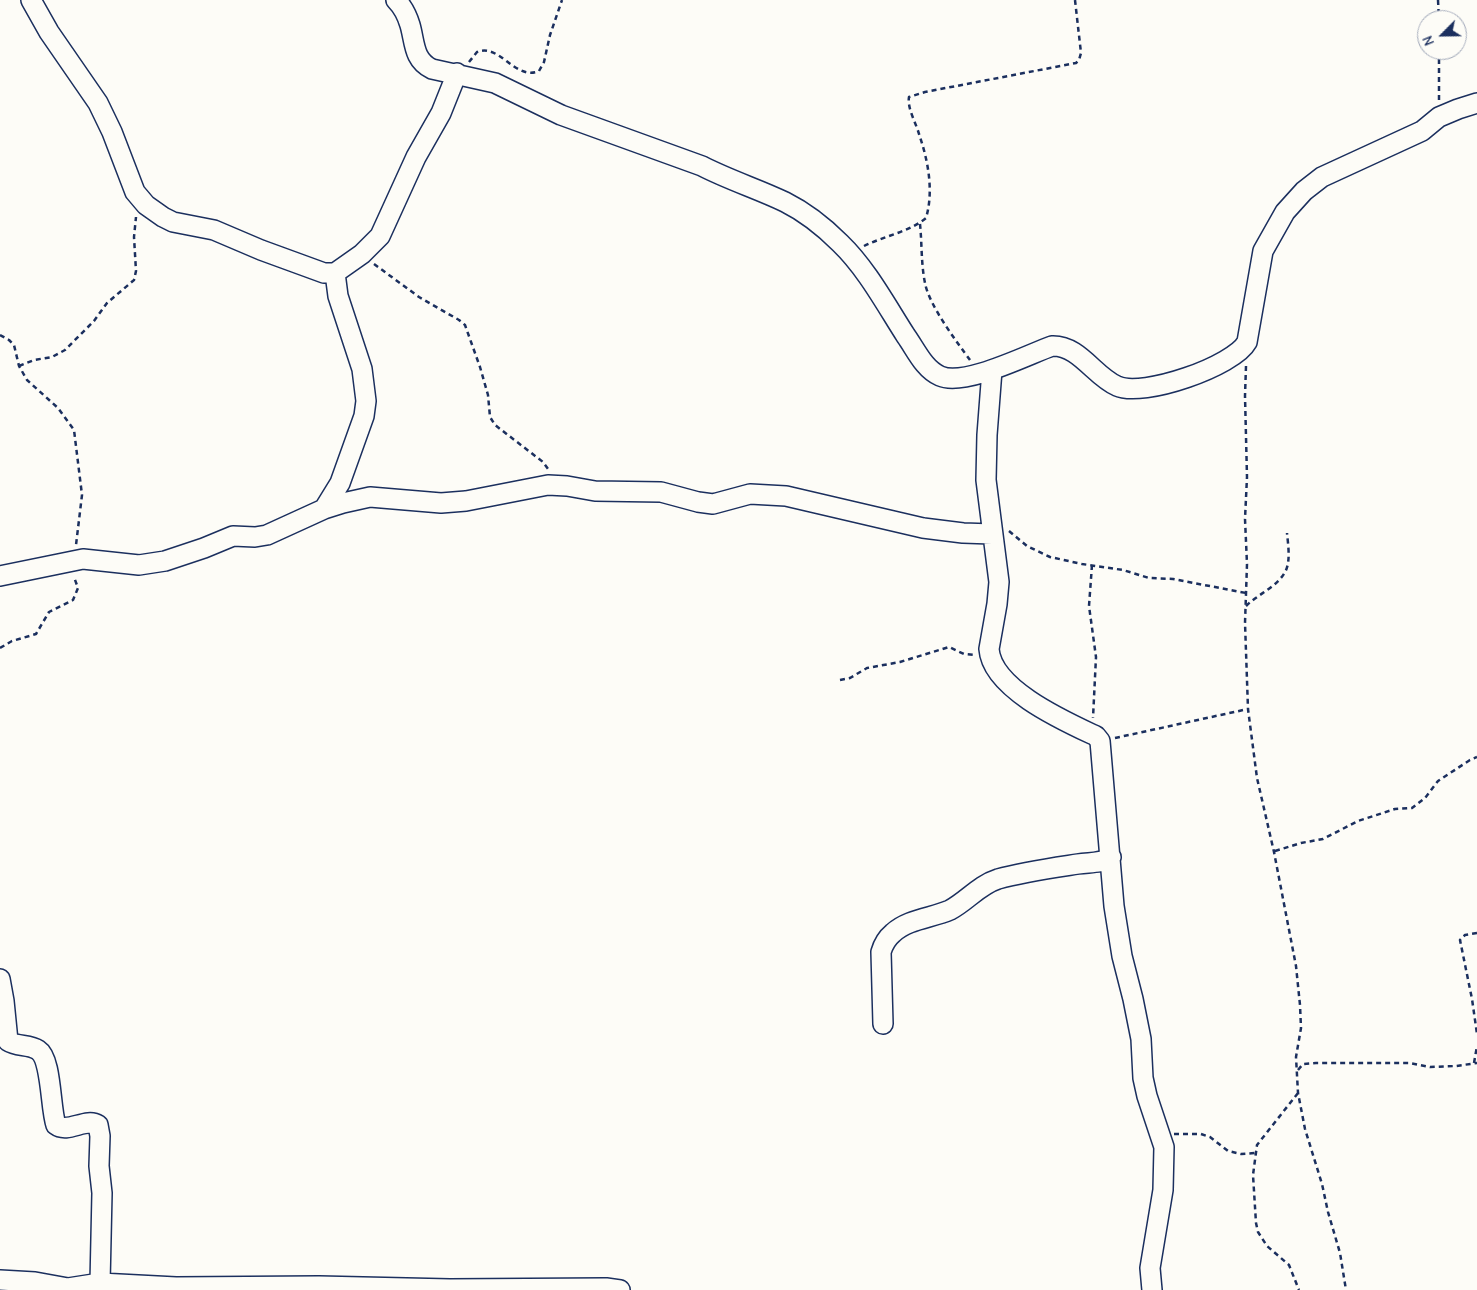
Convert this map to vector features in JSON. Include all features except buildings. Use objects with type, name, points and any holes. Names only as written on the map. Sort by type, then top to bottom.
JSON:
[{"type":"street","points":[[31,0],[49,32],[98,103],[112,132],[138,198],[154,212],[173,222],[214,230],[261,250],[324,273],[335,273],[362,254],[380,236],[412,166],[460,74]]},
{"type":"street","points":[[396,0],[406,15],[420,60],[426,66],[495,83],[561,115],[702,166],[787,203],[830,234],[849,253],[863,270],[923,362],[940,376],[950,378],[961,378],[986,372],[1052,346],[1059,346],[1077,355],[1116,386],[1121,387],[1148,387],[1178,381],[1212,367],[1238,353],[1248,342],[1263,251],[1285,212],[1304,191],[1322,177],[1422,131],[1439,117],[1477,103]]},
{"type":"street","points":[[324,509],[340,483],[364,416],[366,402],[362,369],[338,296],[335,273]]},
{"type":"street","points":[[986,372],[986,480],[999,582],[990,655],[995,667],[1004,679],[1020,693],[1055,715],[1096,737],[1111,857],[1114,906],[1122,956],[1134,999],[1141,1039],[1143,1078],[1164,1147],[1163,1190],[1150,1268],[1152,1290]]},
{"type":"street","points":[[0,576],[84,559],[139,565],[165,561],[233,536],[255,537],[266,535],[324,509],[370,497],[441,503],[466,501],[548,485],[595,491],[661,492],[713,504],[750,494],[786,496],[923,528],[963,533],[992,527]]},
{"type":"street","points":[[883,1024],[881,952],[883,945],[893,932],[964,902],[984,885],[998,879],[1080,864],[1102,862],[1111,857]]},
{"type":"street","points":[[0,980],[8,1041],[37,1049],[44,1058],[56,1125],[66,1128],[94,1123],[98,1125],[102,1193],[100,1283]]},
{"type":"street","points":[[0,1280],[35,1282],[68,1288],[100,1283],[176,1287],[319,1286],[490,1289],[606,1288],[620,1290]]},
{"type":"path","points":[[460,74],[471,58],[481,50],[495,54],[524,73],[528,74],[539,71],[544,62],[550,35],[562,0]]},
{"type":"path","points":[[849,253],[878,239],[920,223],[926,218],[930,206],[929,176],[909,97],[925,92],[1076,63],[1082,53],[1075,0]]},
{"type":"path","points":[[1439,60],[1439,117]]},
{"type":"path","points":[[19,366],[34,360],[52,357],[65,350],[94,321],[107,304],[134,280],[136,271],[134,237],[138,198]]},
{"type":"path","points":[[920,223],[924,281],[927,293],[939,314],[986,372]]},
{"type":"path","points":[[362,254],[419,297],[465,325],[488,394],[490,417],[495,425],[543,462],[558,486]]},
{"type":"path","points":[[0,335],[14,345],[19,366],[27,380],[58,408],[74,430],[82,495],[71,562],[78,588],[73,600],[49,612],[36,634],[12,641],[0,648]]},
{"type":"path","points":[[1248,342],[1245,396],[1247,477],[1245,608],[1248,709],[1257,778],[1274,852],[1296,966],[1301,1028],[1296,1057],[1298,1093],[1305,1129],[1340,1253],[1346,1290]]},
{"type":"path","points":[[992,527],[1005,528],[1027,546],[1050,557],[1123,570],[1149,578],[1173,579],[1246,593]]},
{"type":"path","points":[[1245,608],[1254,598],[1271,587],[1286,572],[1288,565],[1287,533]]},
{"type":"path","points":[[1092,565],[1089,606],[1096,657],[1093,710],[1096,737],[1248,709]]},
{"type":"path","points":[[840,680],[850,678],[867,668],[900,662],[948,647],[964,654],[990,655]]},
{"type":"path","points":[[1274,852],[1301,843],[1323,839],[1358,821],[1395,809],[1412,808],[1425,798],[1438,781],[1470,760],[1477,758]]},
{"type":"path","points":[[1477,933],[1465,934],[1460,940],[1477,1034]]},
{"type":"path","points":[[1297,1071],[1303,1064],[1316,1063],[1410,1063],[1430,1066],[1456,1066],[1476,1063],[1477,1046]]},
{"type":"path","points":[[1298,1093],[1257,1145],[1253,1175],[1258,1232],[1267,1246],[1289,1264],[1299,1290]]},
{"type":"path","points":[[1160,1134],[1201,1134],[1210,1137],[1228,1151],[1241,1154],[1256,1153]]}]
